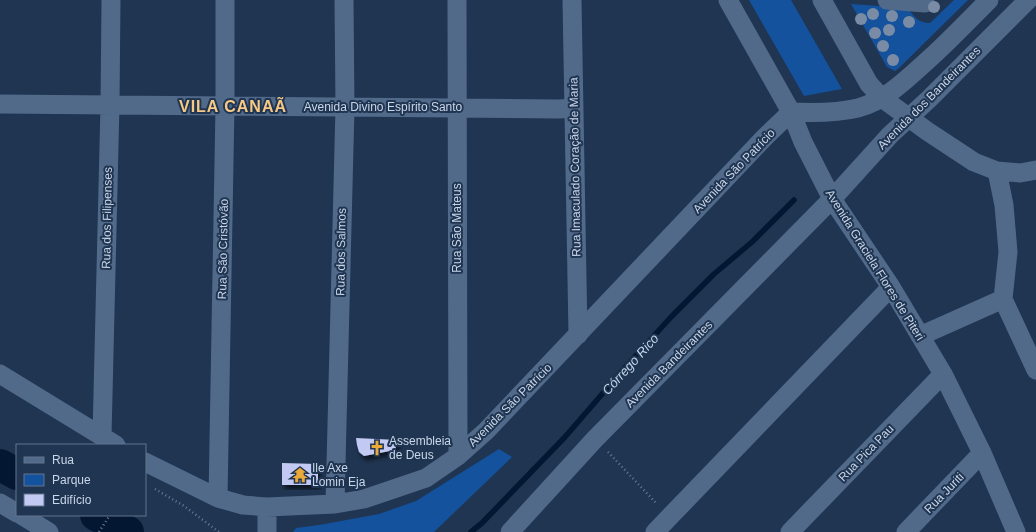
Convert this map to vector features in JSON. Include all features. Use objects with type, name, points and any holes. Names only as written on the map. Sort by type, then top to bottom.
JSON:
[{"type":"street","name":"Rua dos Filipenses","points":[[109,441],[111,0]]},
{"type":"street","name":"Rua São Cristóvão","points":[[218,498],[225,106],[225,0]]},
{"type":"street","name":"Rua dos Salmos","points":[[335,504],[344,107],[344,0]]},
{"type":"street","name":"Rua São Mateus","points":[[457,0],[458,456]]},
{"type":"street","name":"Rua Imaculado Coração de Maria","points":[[572,0],[578,335]]},
{"type":"street","name":"Avenida Graciela Flores de Piteri","points":[[728,0],[791,112],[832,199],[891,287],[943,374],[982,453],[1016,532]]},
{"type":"street","points":[[822,0],[869,84],[882,98],[908,118],[974,162],[997,171],[1020,173],[1036,170]]},
{"type":"street","points":[[887,0],[925,3]]},
{"type":"street","points":[[791,112],[840,111],[858,108],[882,98],[909,78],[989,0]]},
{"type":"street","name":"Avenida dos Bandeirantes","points":[[832,199],[890,135],[929,99],[1028,0]]},
{"type":"street","name":"Avenida Divino Espírito Santo","points":[[0,104],[574,108]]},
{"type":"street","name":"Avenida São Patrício","points":[[146,462],[218,498],[243,505],[267,507],[335,504],[364,499],[426,478],[458,456],[486,431],[764,138],[791,112]]},
{"type":"street","points":[[997,171],[1004,205],[1008,252],[1003,299],[1036,370]]},
{"type":"street","name":"Avenida Bandeirantes","points":[[510,532],[595,439],[832,199]]},
{"type":"street","points":[[655,532],[891,287]]},
{"type":"street","points":[[920,336],[1003,299]]},
{"type":"street","points":[[0,374],[109,441]]},
{"type":"street","name":"Rua Pica Pau","points":[[790,532],[943,374]]},
{"type":"street","name":"Rua Juriti","points":[[906,532],[982,453]]},
{"type":"street","points":[[0,502],[16,512]]},
{"type":"street","points":[[266,532],[267,507]]},
{"type":"street","points":[[23,516],[49,532]]},
{"type":"path","points":[[595,439],[670,517]]},
{"type":"path","points":[[152,487],[184,506],[219,532]]},
{"type":"path","points":[[99,532],[109,516]]},
{"type":"green space","points":[[749,0],[791,0],[842,89],[804,96]]},
{"type":"green space","points":[[954,0],[968,0],[895,71],[887,67],[851,4],[908,8],[917,19],[930,23]]},
{"type":"green space","points":[[499,449],[512,457],[434,532],[293,532],[296,528],[379,514],[416,501]]},
{"type":"building","name":"Assembleia de Deus","points":[[356,438],[398,440],[395,450],[364,456],[359,452]]},
{"type":"building","name":"Ile Axe Lomin Eja","points":[[282,463],[318,464],[318,485],[282,485]]},
{"type":"waterway","name":"Córrego Rico","points":[[471,532],[482,523],[565,437],[671,317],[714,274],[752,242],[794,200]]},
{"type":"waterway","points":[[0,465],[16,473]]},
{"type":"waterway","points":[[98,516],[128,532]]},
{"type":"place","name":"Assembleia de Deus","points":[[377,448]]},
{"type":"place","name":"Ile Axe Lomin Eja","points":[[300,475]]},
{"type":"district","name":"VILA CANAÃ","points":[[233,106]]}]
